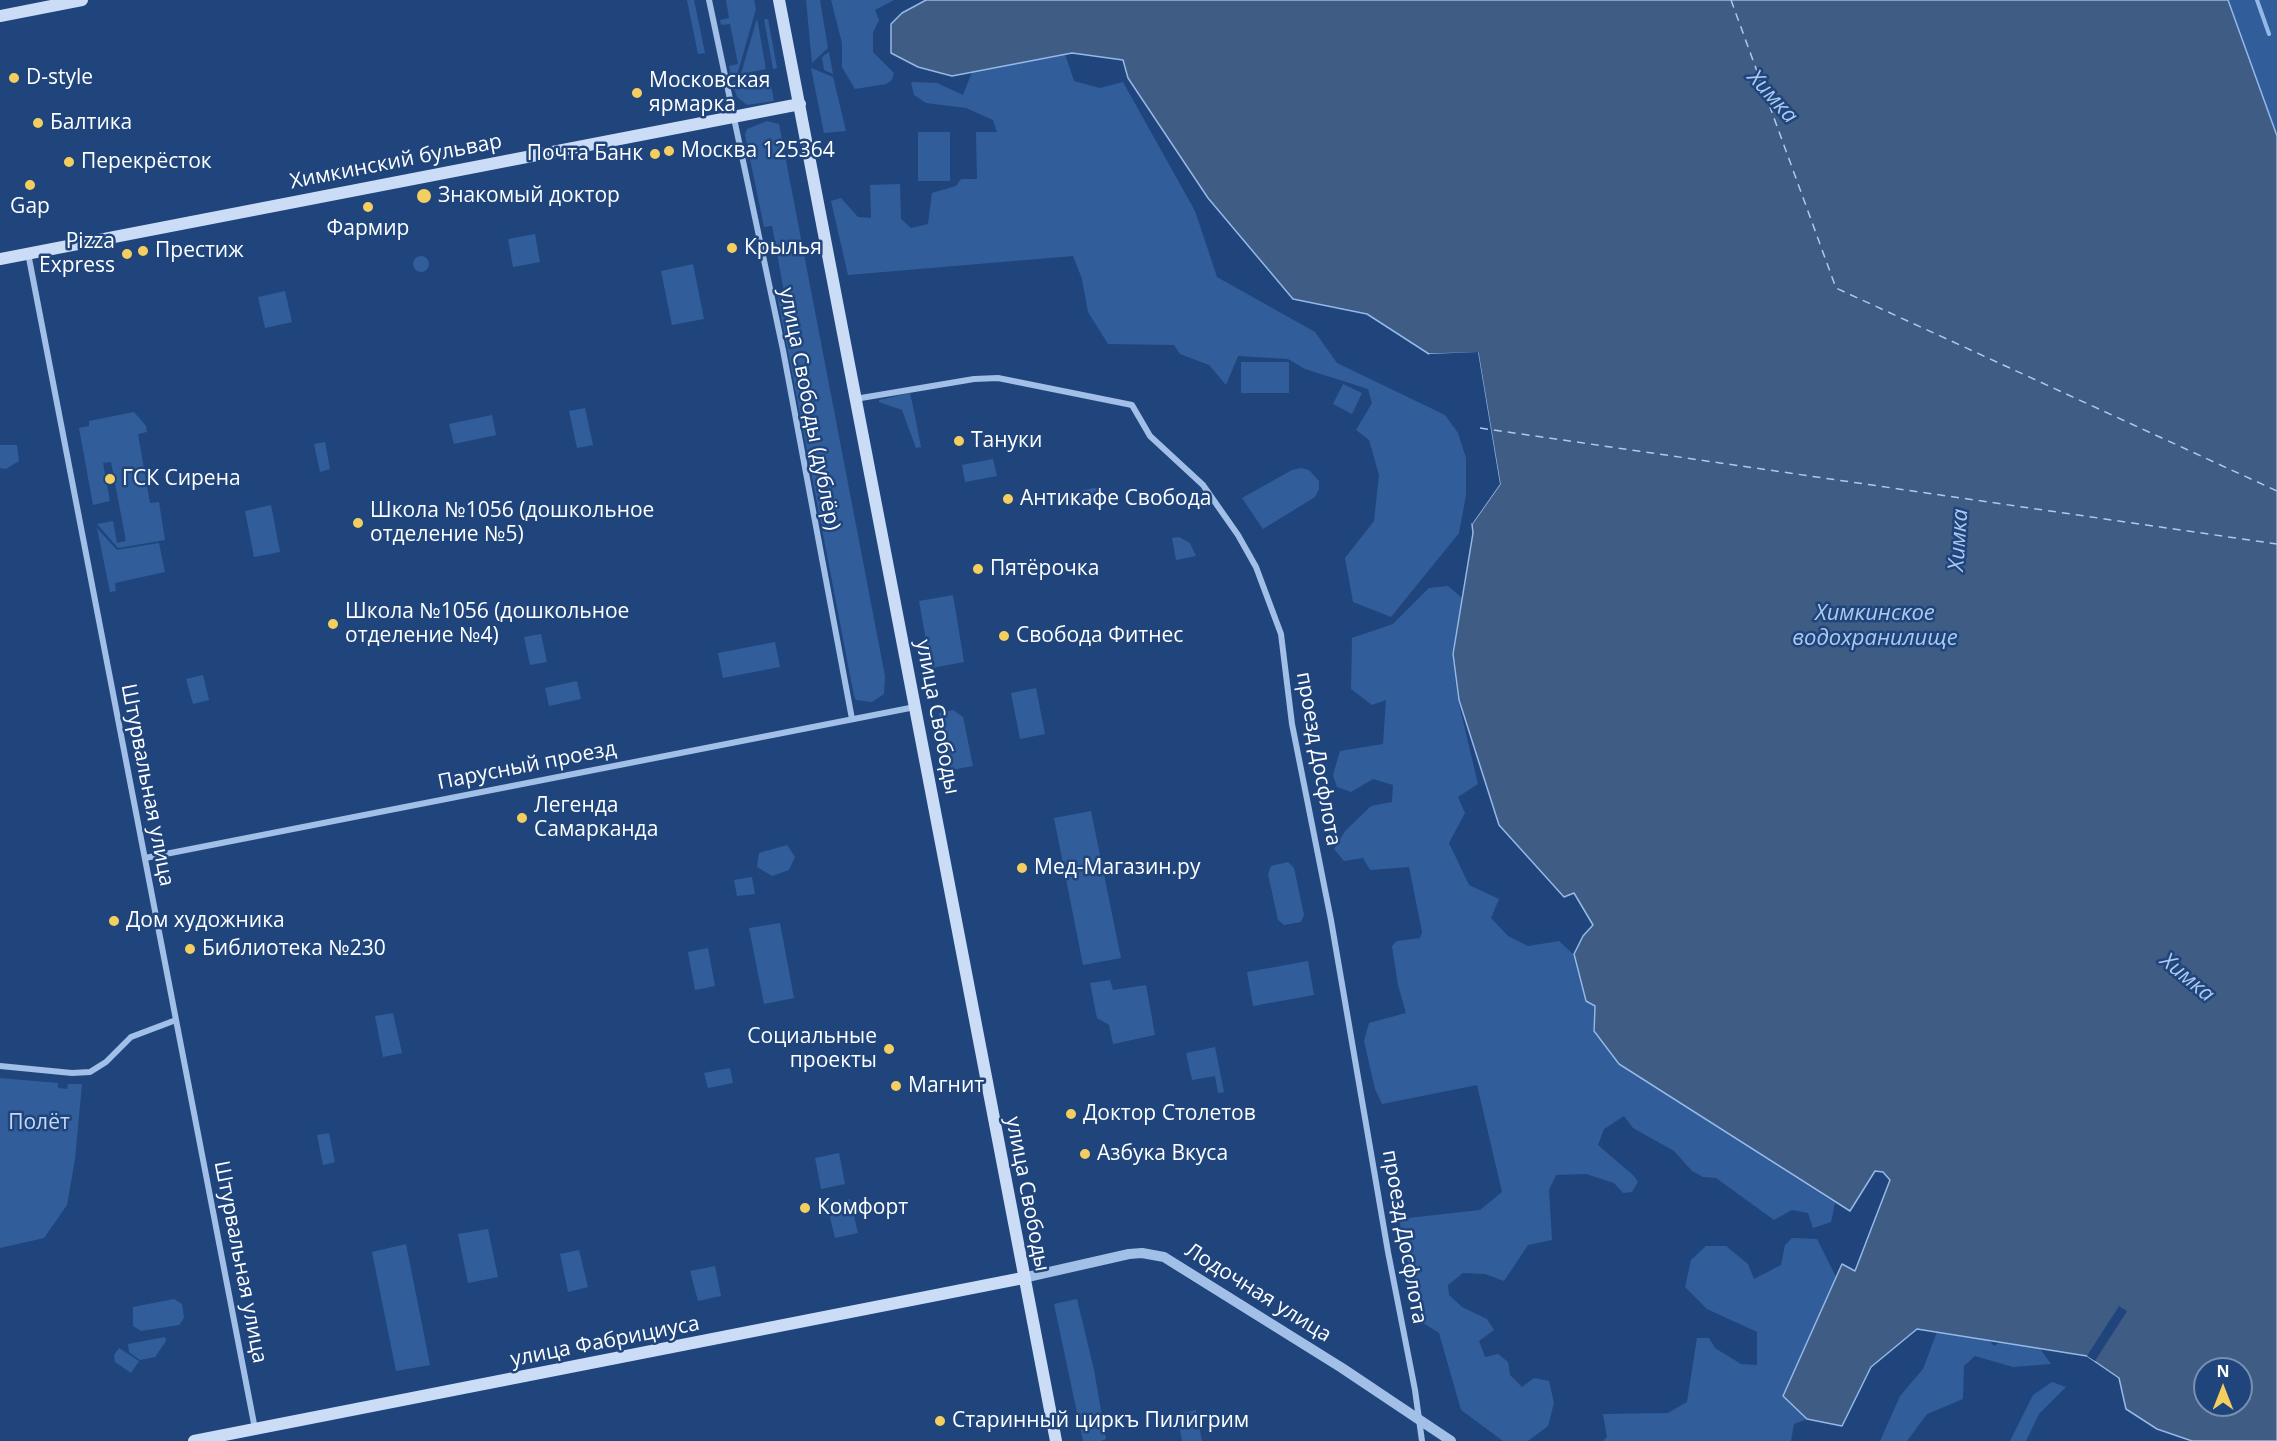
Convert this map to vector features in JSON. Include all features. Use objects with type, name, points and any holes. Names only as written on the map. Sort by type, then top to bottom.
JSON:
[{"type":"main road","points":[[0,16],[82,0]]},
{"type":"main road","name":"улица Свободы","points":[[779,0],[1056,1441]]},
{"type":"main road","name":"Химкинский бульвар","points":[[0,259],[800,104]]},
{"type":"main road","name":"улица Фабрициуса","points":[[194,1441],[1023,1278]]},
{"type":"street","name":"улица Свободы (дублёр)","points":[[709,0],[783,350],[852,719]]},
{"type":"street","name":"Штурвальная улица","points":[[28,254],[255,1429]]},
{"type":"street","name":"проезд Досфлота","points":[[854,399],[974,379],[998,378],[1132,405],[1150,436],[1203,485],[1256,567],[1281,634],[1292,724],[1331,920],[1422,1441]]},
{"type":"street","name":"Парусный проезд","points":[[145,858],[915,707]]},
{"type":"street","points":[[0,1066],[72,1073],[90,1072],[106,1062],[131,1037],[176,1020]]},
{"type":"street","name":"Лодочная улица","points":[[1023,1278],[1142,1252],[1164,1257],[1342,1368],[1451,1441]]},
{"type":"green space","points":[[687,0],[694,0],[705,53],[698,54]]},
{"type":"green space","points":[[726,0],[754,0],[756,9],[737,75],[731,76],[729,66],[738,64],[730,24],[721,25],[720,20],[729,18]]},
{"type":"green space","points":[[806,0],[820,0],[828,48],[812,63]]},
{"type":"green space","points":[[831,0],[894,0],[875,10],[879,20],[873,33],[873,52],[894,73],[892,80],[886,84],[855,89],[842,67],[842,43]]},
{"type":"green space","points":[[2228,0],[2277,0],[2277,136]]},
{"type":"green space","points":[[757,18],[766,69],[741,74]]},
{"type":"green space","points":[[764,19],[768,19],[777,68],[773,69]]},
{"type":"green space","points":[[829,52],[833,74],[824,70],[822,57]]},
{"type":"green space","points":[[1065,54],[1074,81],[1100,88],[1123,82],[1195,211],[1217,277],[1315,332],[1337,363],[1445,415],[1458,433],[1466,458],[1466,495],[1459,533],[1391,617],[1353,602],[1345,558],[1374,521],[1379,475],[1369,440],[1356,430],[1372,403],[1368,389],[1305,369],[1288,359],[1238,356],[1226,385],[1209,365],[1180,354],[1174,345],[1108,344],[1088,312],[1082,279],[1073,256],[848,275],[831,201],[841,198],[858,217],[871,218],[870,185],[900,184],[901,219],[911,228],[928,224],[932,193],[956,186],[961,179],[977,179],[976,132],[997,132],[993,120],[966,108],[926,103],[914,95],[911,82],[937,83],[963,95],[972,72]]},
{"type":"green space","points":[[811,68],[833,77],[846,131],[824,133]]},
{"type":"green space","points":[[769,75],[774,101],[747,105],[737,97],[732,82]]},
{"type":"green space","points":[[767,121],[779,124],[885,676],[884,694],[872,702],[856,700],[854,696],[777,294],[784,292],[772,226],[764,227],[745,135],[747,129]]},
{"type":"green space","points":[[918,132],[950,132],[950,181],[918,181]]},
{"type":"green space","points":[[535,234],[540,262],[513,267],[508,239]]},
{"type":"green space","points":[[421,256],[427,258],[429,264],[427,270],[421,272],[415,270],[413,264],[415,258]]},
{"type":"green space","points":[[693,264],[704,319],[672,325],[661,271]]},
{"type":"green space","points":[[285,291],[292,322],[265,328],[258,297]]},
{"type":"green space","points":[[1241,362],[1289,362],[1289,393],[1241,393]]},
{"type":"green space","points":[[1343,384],[1362,393],[1352,414],[1333,404]]},
{"type":"green space","points":[[910,393],[921,447],[916,448],[902,410],[879,402],[879,400]]},
{"type":"green space","points":[[585,408],[593,445],[577,448],[569,411]]},
{"type":"green space","points":[[134,412],[146,426],[147,432],[138,434],[150,503],[159,502],[165,540],[118,548],[97,524],[113,521],[117,543],[126,541],[111,462],[103,463],[110,501],[93,505],[79,428],[89,426],[89,421]]},
{"type":"green space","points":[[492,415],[496,435],[454,444],[449,424]]},
{"type":"green space","points":[[325,442],[330,469],[320,472],[314,444]]},
{"type":"green space","points":[[0,445],[17,445],[19,461],[6,469],[0,468]]},
{"type":"green space","points":[[993,459],[997,476],[965,482],[962,465]]},
{"type":"green space","points":[[1301,468],[1309,470],[1319,481],[1319,489],[1315,497],[1263,529],[1242,498],[1292,470]]},
{"type":"green space","points":[[1098,487],[1100,499],[1073,505],[1071,493]]},
{"type":"green space","points":[[271,505],[280,552],[254,557],[245,511]]},
{"type":"green space","points":[[97,528],[117,550],[159,543],[165,572],[115,583],[116,591],[110,592]]},
{"type":"green space","points":[[1179,537],[1190,543],[1196,556],[1176,560],[1172,538]]},
{"type":"green space","points":[[1448,586],[1462,598],[1452,654],[1458,700],[1478,784],[1458,797],[1465,813],[1449,843],[1469,885],[1499,899],[1491,918],[1508,936],[1528,946],[1559,941],[1573,954],[1585,1001],[1594,1006],[1593,1031],[1618,1064],[1835,1203],[1831,1222],[1813,1228],[1808,1213],[1792,1210],[1774,1220],[1716,1178],[1703,1177],[1692,1171],[1674,1151],[1633,1128],[1624,1116],[1604,1129],[1598,1145],[1634,1176],[1638,1182],[1632,1192],[1623,1193],[1614,1183],[1586,1174],[1556,1175],[1549,1190],[1552,1240],[1528,1245],[1504,1281],[1485,1274],[1463,1273],[1448,1285],[1449,1295],[1462,1307],[1487,1319],[1494,1330],[1479,1341],[1485,1357],[1498,1354],[1508,1362],[1510,1375],[1522,1387],[1534,1378],[1549,1381],[1554,1403],[1548,1426],[1528,1441],[1503,1441],[1461,1410],[1439,1333],[1420,1321],[1399,1219],[1480,1210],[1502,1192],[1477,1085],[1382,1104],[1375,1089],[1364,1041],[1369,1023],[1406,1013],[1398,985],[1392,946],[1397,941],[1420,938],[1422,932],[1409,867],[1370,870],[1363,858],[1344,861],[1334,849],[1345,831],[1371,806],[1392,802],[1393,785],[1373,779],[1351,792],[1337,787],[1333,775],[1340,751],[1383,744],[1386,700],[1372,705],[1351,689],[1352,638],[1393,624],[1429,588]]},
{"type":"green space","points":[[953,595],[964,662],[931,668],[919,601]]},
{"type":"green space","points":[[541,634],[547,662],[530,665],[524,637]]},
{"type":"green space","points":[[775,642],[780,667],[723,678],[718,653]]},
{"type":"green space","points":[[203,675],[209,700],[193,704],[186,679]]},
{"type":"green space","points":[[577,681],[581,699],[549,706],[545,688]]},
{"type":"green space","points":[[1036,688],[1045,734],[1020,739],[1011,693]]},
{"type":"green space","points":[[953,710],[963,717],[973,766],[951,770],[939,713]]},
{"type":"green space","points":[[1091,811],[1121,958],[1083,965],[1054,818]]},
{"type":"green space","points":[[787,845],[795,857],[789,870],[772,876],[757,867],[759,853]]},
{"type":"green space","points":[[1288,862],[1294,868],[1304,915],[1301,922],[1284,925],[1278,920],[1268,874],[1271,866]]},
{"type":"green space","points":[[752,877],[755,894],[737,896],[734,880]]},
{"type":"green space","points":[[780,923],[794,998],[764,1004],[749,928]]},
{"type":"green space","points":[[708,948],[715,986],[695,990],[688,952]]},
{"type":"green space","points":[[1308,961],[1314,995],[1253,1006],[1247,972]]},
{"type":"green space","points":[[1110,980],[1113,990],[1146,985],[1155,1035],[1113,1044],[1109,1025],[1097,1018],[1090,983]]},
{"type":"green space","points":[[393,1013],[402,1053],[383,1057],[375,1016]]},
{"type":"green space","points":[[1215,1047],[1224,1092],[1218,1093],[1215,1076],[1192,1080],[1186,1053]]},
{"type":"green space","points":[[730,1068],[733,1083],[708,1088],[704,1073]]},
{"type":"green space","name":"Полёт","points":[[0,1078],[58,1083],[58,1088],[67,1089],[68,1084],[82,1084],[75,1159],[67,1205],[44,1238],[0,1248]]},
{"type":"green space","points":[[329,1133],[335,1162],[323,1165],[317,1135]]},
{"type":"green space","points":[[839,1153],[845,1184],[821,1189],[815,1158]]},
{"type":"green space","points":[[850,1199],[858,1233],[835,1238],[827,1205]]},
{"type":"green space","points":[[488,1229],[498,1277],[468,1283],[458,1234]]},
{"type":"green space","points":[[1792,1238],[1817,1239],[1836,1277],[1783,1396],[1807,1419],[1794,1424],[1791,1441],[1603,1441],[1607,1437],[1603,1414],[1668,1413],[1687,1402],[1697,1338],[1709,1338],[1715,1348],[1741,1364],[1757,1365],[1757,1332],[1707,1309],[1685,1287],[1691,1260],[1706,1246],[1726,1246],[1748,1264],[1754,1279],[1781,1265],[1785,1245]]},
{"type":"green space","points":[[406,1244],[430,1365],[396,1371],[372,1252]]},
{"type":"green space","points":[[579,1250],[588,1287],[568,1292],[560,1254]]},
{"type":"green space","points":[[715,1266],[721,1296],[698,1301],[690,1271]]},
{"type":"green space","points":[[174,1299],[182,1304],[184,1318],[179,1325],[141,1331],[133,1326],[133,1307]]},
{"type":"green space","points":[[1077,1299],[1094,1370],[1106,1439],[1101,1441],[1083,1441],[1054,1304]]},
{"type":"green space","points":[[1941,1321],[1984,1335],[1994,1346],[2011,1336],[2038,1346],[2051,1364],[2013,1367],[1975,1356],[1964,1366],[1963,1399],[1927,1414],[1907,1441],[1880,1441],[1900,1396],[1923,1369]]},
{"type":"green space","points":[[165,1337],[166,1341],[155,1357],[140,1360],[129,1352],[128,1344]]},
{"type":"green space","points":[[119,1348],[139,1361],[131,1373],[115,1362],[114,1355]]},
{"type":"green space","points":[[2052,1382],[2066,1387],[2039,1414],[2026,1441],[2010,1441],[2033,1395]]},
{"type":"green space","points":[[1196,1410],[1202,1441],[1182,1441],[1177,1414]]},
{"type":"water","name":"Химкинское водохранилище","points":[[926,0],[2228,0],[2277,136],[2277,1441],[2192,1441],[2157,1429],[2126,1409],[2119,1378],[2087,1356],[1917,1329],[1871,1367],[1842,1426],[1807,1419],[1783,1396],[1842,1264],[1855,1271],[1890,1180],[1883,1172],[1875,1171],[1850,1211],[1619,1064],[1594,1031],[1595,1006],[1586,1001],[1574,954],[1583,936],[1593,925],[1574,893],[1564,897],[1499,825],[1459,700],[1453,654],[1473,533],[1472,524],[1500,484],[1478,353],[1429,354],[1367,314],[1293,299],[1208,198],[1128,78],[1123,60],[1072,53],[952,76],[918,67],[891,53],[891,24],[902,13]]},
{"type":"pier","points":[[1478,352],[1500,484],[1472,524],[1471,520],[1497,484],[1476,356],[1430,357],[1429,354]]},
{"type":"pier","points":[[2119,1306],[2127,1311],[2095,1361],[2087,1356]]},
{"type":"waterway","points":[[2257,0],[2269,34]]},
{"type":"ferry route","points":[[1731,0],[1836,288],[2277,491]]},
{"type":"ferry route","points":[[1480,428],[2277,544]]},
{"type":"place","name":"D-style","points":[[14,78]]},
{"type":"place","name":"Московская ярмарка","points":[[637,93]]},
{"type":"place","name":"Балтика","points":[[38,123]]},
{"type":"place","name":"Москва 125364","points":[[669,151]]},
{"type":"place","name":"Почта Банк","points":[[655,154]]},
{"type":"place","name":"Перекрёсток","points":[[69,162]]},
{"type":"place","name":"Gap","points":[[30,185]]},
{"type":"place","name":"Знакомый доктор","points":[[424,196]]},
{"type":"place","name":"Фармир","points":[[368,207]]},
{"type":"place","name":"Крылья","points":[[732,248]]},
{"type":"place","name":"Престиж","points":[[143,251]]},
{"type":"place","name":"Pizza Express","points":[[127,254]]},
{"type":"place","name":"Тануки","points":[[959,441]]},
{"type":"place","name":"ГСК Сирена","points":[[110,479]]},
{"type":"place","name":"Антикафе Свобода","points":[[1008,499]]},
{"type":"place","name":"Школа №1056 (дошкольное отделение №5)","points":[[358,523]]},
{"type":"place","name":"Пятёрочка","points":[[978,569]]},
{"type":"place","name":"Школа №1056 (дошкольное отделение №4)","points":[[333,624]]},
{"type":"place","name":"Свобода Фитнес","points":[[1004,636]]},
{"type":"place","name":"Легенда Самарканда","points":[[522,818]]},
{"type":"place","name":"Мед-Магазин.ру","points":[[1022,868]]},
{"type":"place","name":"Дом художника","points":[[114,921]]},
{"type":"place","name":"Библиотека №230","points":[[190,949]]},
{"type":"place","name":"Социальные проекты","points":[[889,1049]]},
{"type":"place","name":"Магнит","points":[[896,1086]]},
{"type":"place","name":"Доктор Столетов","points":[[1071,1114]]},
{"type":"place","name":"Азбука Вкуса","points":[[1085,1154]]},
{"type":"place","name":"Комфорт","points":[[805,1208]]},
{"type":"place","name":"Старинный циркъ Пилигрим","points":[[940,1421]]},
{"type":"water label","name":"Химка","points":[[1772,97]]},
{"type":"water label","name":"Химка","points":[[1959,540]]},
{"type":"water label","name":"Химка","points":[[2187,978]]}]
